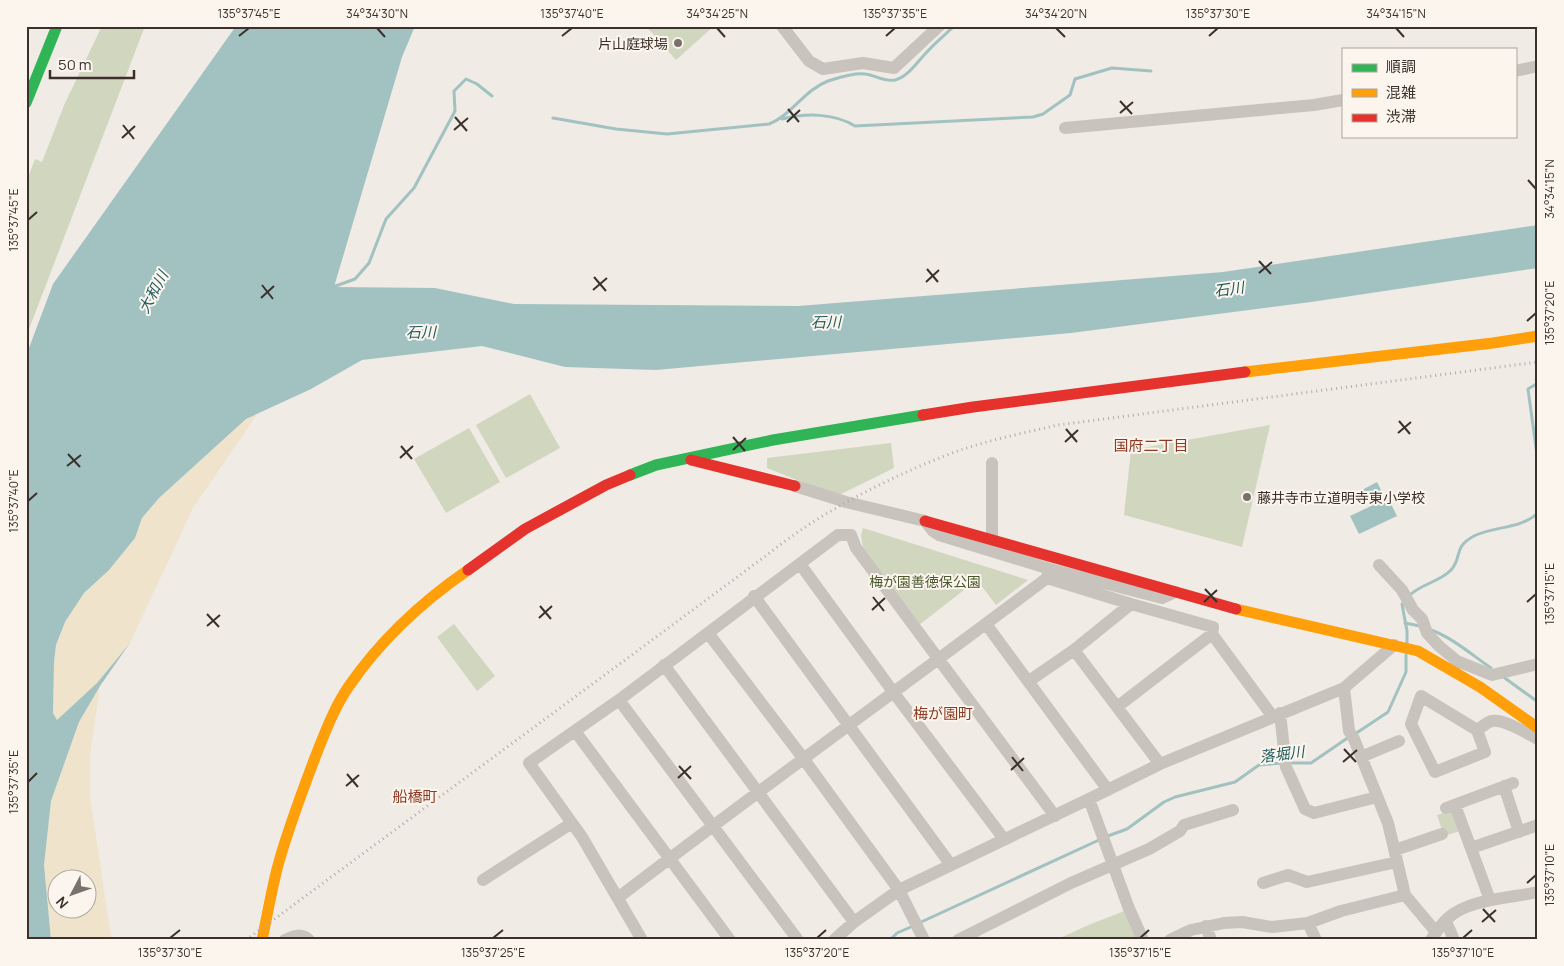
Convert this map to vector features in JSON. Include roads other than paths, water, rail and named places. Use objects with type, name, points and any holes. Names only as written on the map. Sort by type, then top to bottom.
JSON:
[{"type":"main road","points":[[26,103],[57,26]]},
{"type":"main road","points":[[262,940],[277,868],[306,781],[327,728],[348,687],[372,656],[416,612],[453,580],[524,529],[606,485],[656,465],[682,459],[757,448],[1018,401],[1178,380],[1493,344],[1538,336]]},
{"type":"main road","points":[[682,459],[756,471],[795,486]]},
{"type":"main road","points":[[925,521],[1175,592],[1227,610],[1418,651],[1454,666],[1538,728]]},
{"type":"street","points":[[782,26],[809,62],[823,69],[863,63],[894,68],[939,26]]},
{"type":"street","points":[[1516,71],[1538,66]]},
{"type":"street","points":[[1065,128],[1342,100]]},
{"type":"street","points":[[992,463],[992,541]]},
{"type":"street","points":[[795,486],[846,502],[925,521],[938,535],[1131,604],[1213,627],[1212,634],[1117,707]]},
{"type":"street","points":[[642,940],[619,897],[572,823],[529,763],[619,700],[754,596],[838,535],[851,535],[856,548],[1055,816]]},
{"type":"street","points":[[800,564],[1004,839]]},
{"type":"street","points":[[1379,565],[1402,590],[1412,610],[1422,619],[1427,633],[1454,666],[1492,675],[1538,664]]},
{"type":"street","points":[[1048,573],[1162,598],[1175,592]]},
{"type":"street","points":[[619,897],[803,758],[940,659],[1048,573]]},
{"type":"street","points":[[754,596],[951,865]]},
{"type":"street","points":[[1029,682],[1074,650],[1131,604]]},
{"type":"street","points":[[986,624],[1108,790]]},
{"type":"street","points":[[708,633],[803,758],[899,890],[924,940]]},
{"type":"street","points":[[1212,634],[1276,715],[1286,767],[1305,809],[1314,813],[1378,797]]},
{"type":"street","points":[[834,940],[854,922],[899,890],[1089,800],[1160,764],[1344,688],[1394,645]]},
{"type":"street","points":[[1074,650],[1160,764]]},
{"type":"street","points":[[664,665],[854,922]]},
{"type":"street","points":[[1344,688],[1352,735],[1388,823],[1405,894],[1434,936],[1446,921],[1460,909],[1490,900],[1538,892]]},
{"type":"street","points":[[1421,696],[1478,730],[1485,752],[1435,772],[1411,724],[1421,696]]},
{"type":"street","points":[[619,700],[798,940]]},
{"type":"street","points":[[1478,730],[1490,722],[1497,721],[1538,739]]},
{"type":"street","points":[[575,730],[730,940]]},
{"type":"street","points":[[1361,757],[1399,741]]},
{"type":"street","points":[[1490,900],[1471,848],[1451,807],[1508,785],[1519,832]]},
{"type":"street","points":[[1089,800],[1143,940]]},
{"type":"street","points":[[958,940],[1071,883],[1113,866],[1180,831],[1184,826],[1233,810]]},
{"type":"street","points":[[484,880],[572,823]]},
{"type":"street","points":[[1471,848],[1538,825]]},
{"type":"street","points":[[1263,883],[1288,875],[1307,882],[1396,856],[1442,834]]},
{"type":"street","points":[[1170,940],[1191,930],[1224,923],[1242,922],[1272,927],[1308,923],[1341,911],[1405,894]]},
{"type":"street","points":[[1446,921],[1454,940]]},
{"type":"street","points":[[1308,923],[1316,940]]},
{"type":"street","points":[[1206,926],[1211,940]]},
{"type":"street","points":[[285,940],[296,935],[305,936],[309,940]]},
{"type":"water","points":[[236,26],[415,26],[402,57],[334,287],[435,288],[514,304],[798,306],[1223,272],[1538,225],[1538,268],[1311,302],[1071,333],[656,370],[565,367],[482,346],[362,360],[311,389],[246,419],[159,498],[142,518],[135,538],[109,570],[84,593],[65,622],[56,645],[54,662],[53,713],[57,720],[97,683],[130,643],[100,686],[79,722],[51,801],[44,865],[51,940],[26,940],[26,356],[53,284]]},
{"type":"water","points":[[1377,482],[1381,490],[1366,498],[1362,490]]},
{"type":"water","points":[[1388,498],[1397,516],[1359,534],[1350,516]]},
{"type":"waterway","points":[[553,118],[616,129],[667,134],[769,124],[785,115],[812,90],[828,81],[856,74],[887,80],[900,78],[908,73],[929,49],[954,26]]},
{"type":"waterway","points":[[782,119],[820,115],[829,116],[855,126],[1033,117],[1043,114],[1070,95],[1075,79],[1112,68],[1151,71]]},
{"type":"waterway","points":[[330,288],[355,279],[369,263],[386,219],[414,188],[455,111],[454,91],[466,79],[477,84],[492,96]]},
{"type":"waterway","name":"落堀川","points":[[1538,383],[1528,389],[1538,462]]},
{"type":"waterway","name":"落堀川","points":[[1409,596],[1451,570],[1457,561],[1460,549],[1467,540],[1482,533],[1524,522],[1538,513]]},
{"type":"waterway","name":"落堀川","points":[[1405,601],[1402,604],[1407,631],[1407,643]]},
{"type":"waterway","points":[[1405,623],[1420,626]]},
{"type":"waterway","points":[[1431,630],[1455,642],[1491,668]]},
{"type":"waterway","name":"落堀川","points":[[1355,734],[1388,712],[1406,672],[1406,655]]},
{"type":"waterway","points":[[1502,676],[1538,702]]},
{"type":"waterway","name":"落堀川","points":[[1288,763],[1311,763],[1349,737]]},
{"type":"waterway","name":"落堀川","points":[[1105,837],[1127,829],[1164,802],[1175,797],[1235,782],[1259,765],[1282,763]]},
{"type":"waterway","name":"落堀川","points":[[919,923],[1099,840]]},
{"type":"waterway","name":"落堀川","points":[[890,940],[897,933],[913,926]]},
{"type":"railway","points":[[246,940],[795,534],[867,491],[902,474],[968,448],[1058,425],[1538,362]]},
{"type":"place","name":"片山庭球場","points":[[678,43]]},
{"type":"place","name":"藤井寺市立道明寺東小学校","points":[[1247,497]]},
{"type":"district","name":"国府二丁目","points":[[1151,445]]},
{"type":"district","name":"梅が園町","points":[[943,713]]},
{"type":"district","name":"船橋町","points":[[415,796]]},
{"type":"water label","name":"石川","points":[[1229,289]]},
{"type":"water label","name":"大和川","points":[[153,292]]},
{"type":"water label","name":"石川","points":[[826,322]]},
{"type":"water label","name":"石川","points":[[421,332]]},
{"type":"park label","name":"梅が園善徳保公園","points":[[925,581]]}]
